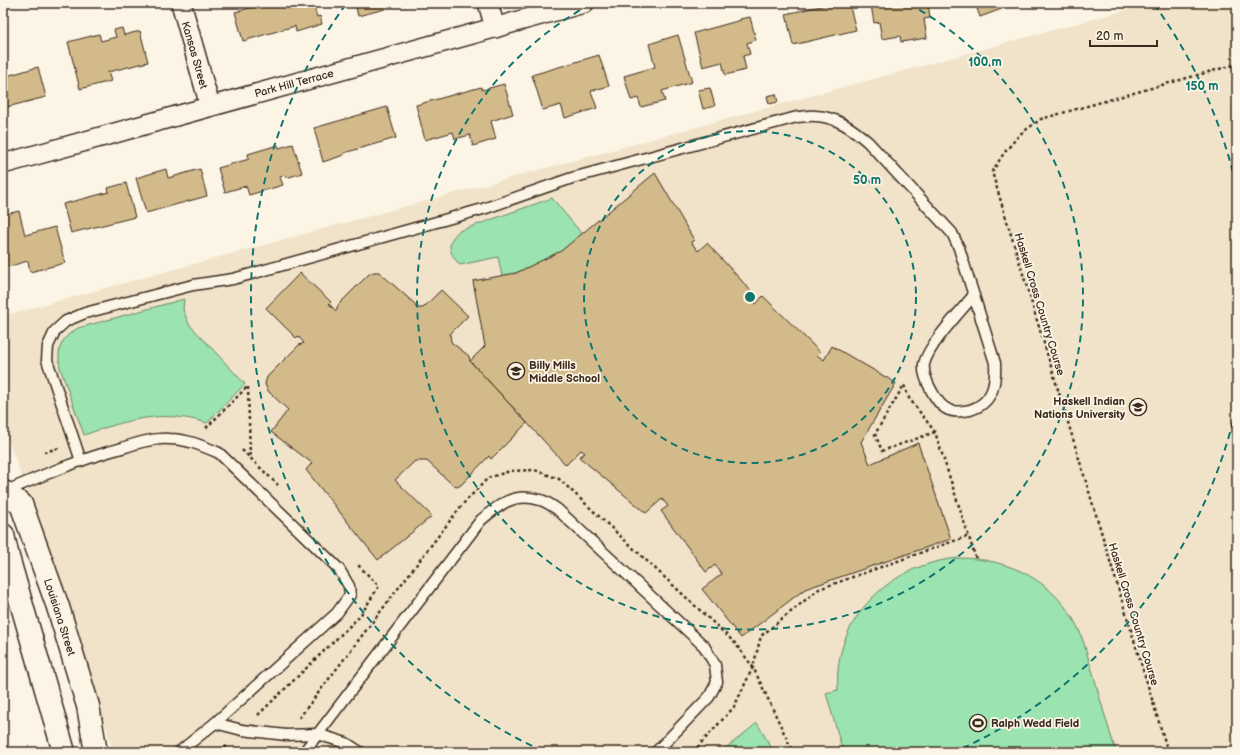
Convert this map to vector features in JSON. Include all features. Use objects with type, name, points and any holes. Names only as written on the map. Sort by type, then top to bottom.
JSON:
[{"type":"main road","name":"Louisiana Street","points":[[3,492],[21,504],[58,607],[88,706],[96,752]]},
{"type":"main road","points":[[3,535],[64,752]]},
{"type":"street","name":"Kansas Street","points":[[181,3],[210,106]]},
{"type":"street","points":[[488,3],[495,28]]},
{"type":"street","name":"Park Hill Terrace","points":[[3,164],[584,3]]},
{"type":"lane","points":[[81,461],[47,360],[48,346],[55,332],[66,321],[85,313],[193,285],[240,277],[483,209],[572,178],[797,117],[816,116],[837,120],[855,131],[868,142],[952,233],[959,248],[974,295],[995,363],[996,380],[989,397],[978,407],[963,412],[948,410],[937,399],[927,382],[924,365],[931,348],[974,295]]},
{"type":"lane","points":[[3,492],[52,471],[98,455],[149,440],[170,438],[196,443],[219,454],[339,569],[349,586],[350,596],[337,613],[215,723],[179,752]]},
{"type":"lane","points":[[304,752],[481,520],[500,504],[521,497],[541,500],[557,509],[704,646],[716,665],[717,682],[709,697],[656,752]]},
{"type":"lane","points":[[215,723],[242,730],[286,735],[317,734],[346,744],[360,752]]},
{"type":"path","name":"Haskell Cross Country Course","points":[[1168,752],[992,172],[1004,153],[1020,134],[1040,119],[1237,64]]},
{"type":"path","points":[[935,432],[882,451],[875,434],[904,385],[909,398],[935,432],[976,559]]},
{"type":"path","points":[[206,428],[248,387],[250,457]]},
{"type":"path","points":[[200,426],[212,431]]},
{"type":"path","points":[[44,452],[75,443]]},
{"type":"path","points":[[239,448],[284,490]]},
{"type":"path","points":[[286,735],[462,505],[488,478],[510,471],[535,470],[559,479],[734,642],[753,667],[793,752]]},
{"type":"path","points":[[693,752],[734,707],[753,667],[762,636],[819,589],[968,536]]},
{"type":"path","points":[[220,752],[360,616],[379,586],[356,563]]},
{"type":"shaded area","name":"Billy Mills Middle School","points":[[1152,3],[1237,3],[1237,752],[113,752],[76,626],[3,426],[3,316]]},
{"type":"green space","points":[[552,198],[582,234],[561,252],[516,273],[502,276],[498,257],[460,265],[453,256],[450,244],[459,231]]},
{"type":"green space","points":[[184,299],[183,310],[189,324],[245,384],[207,423],[175,417],[145,418],[115,425],[84,435],[60,368],[59,355],[61,345],[64,340],[78,328]]},
{"type":"green space","points":[[959,558],[996,562],[1014,568],[1045,586],[1058,598],[1070,613],[1081,635],[1116,752],[843,752],[826,693],[838,690],[839,664],[845,640],[856,618],[871,599],[889,583],[911,571],[934,562]]},
{"type":"green space","points":[[757,723],[774,752],[721,752]]},
{"type":"building","points":[[256,3],[313,3],[317,17],[320,16],[322,24],[296,32],[295,26],[243,41],[235,12],[257,6]]},
{"type":"building","points":[[355,3],[383,3],[385,9],[358,16]]},
{"type":"building","points":[[824,3],[849,3],[856,30],[793,45],[786,14],[825,5]]},
{"type":"building","points":[[882,3],[928,3],[930,18],[924,19],[927,38],[901,42],[900,36],[882,39],[879,22],[874,23],[871,5]]},
{"type":"building","points":[[975,3],[1018,3],[980,17]]},
{"type":"building","points":[[750,17],[756,40],[747,43],[750,54],[743,56],[746,70],[725,75],[722,62],[703,67],[694,33]]},
{"type":"building","points":[[122,28],[124,35],[140,31],[148,62],[108,72],[111,81],[80,89],[68,42],[99,34],[101,41],[116,37],[114,30]]},
{"type":"building","points":[[678,35],[692,82],[662,91],[665,101],[641,107],[638,98],[631,100],[624,76],[655,67],[649,44]]},
{"type":"building","points":[[599,55],[609,86],[591,91],[597,108],[565,118],[561,105],[543,110],[532,75]]},
{"type":"building","points":[[38,67],[46,97],[3,108],[3,77]]},
{"type":"building","points":[[504,84],[513,114],[491,121],[496,139],[473,146],[470,135],[455,139],[453,132],[425,140],[416,105],[481,87],[482,90]]},
{"type":"building","points":[[710,88],[715,106],[703,109],[698,90]]},
{"type":"building","points":[[776,94],[778,102],[769,104],[767,96]]},
{"type":"building","points":[[387,107],[396,138],[344,153],[344,155],[323,162],[314,128]]},
{"type":"building","points":[[293,144],[302,173],[286,178],[285,175],[280,177],[283,185],[249,195],[246,186],[225,192],[218,168],[249,159],[248,154],[278,145],[279,148]]},
{"type":"building","points":[[166,169],[168,178],[200,169],[207,196],[146,213],[136,178]]},
{"type":"building","points":[[655,173],[694,240],[691,242],[698,251],[707,243],[751,291],[748,294],[756,304],[763,296],[820,352],[817,355],[824,360],[832,346],[896,383],[861,442],[870,464],[918,443],[951,539],[805,589],[741,638],[702,589],[722,574],[715,565],[706,572],[661,511],[668,506],[662,499],[646,513],[579,457],[585,453],[581,450],[566,465],[470,361],[485,346],[473,281],[516,273],[561,251]]},
{"type":"building","points":[[126,183],[135,217],[71,233],[63,204],[109,192],[108,188]]},
{"type":"building","points":[[19,211],[25,235],[55,227],[65,263],[30,272],[28,261],[3,268],[3,215]]},
{"type":"building","points":[[379,272],[415,304],[416,308],[423,308],[441,290],[468,316],[450,334],[451,342],[469,356],[470,361],[527,423],[491,459],[489,456],[461,485],[457,487],[454,486],[427,461],[415,461],[395,480],[432,516],[378,560],[306,470],[312,463],[271,432],[288,410],[268,391],[265,384],[267,377],[299,345],[304,343],[298,336],[296,338],[266,308],[300,273],[331,302],[329,304],[336,311],[338,305],[369,274]]},
{"type":"place","name":"Billy Mills Middle School","points":[[516,371]]},
{"type":"place","name":"Haskell Indian Nations University","points":[[1138,407]]},
{"type":"place","name":"Ralph Wedd Field","points":[[978,723]]}]
